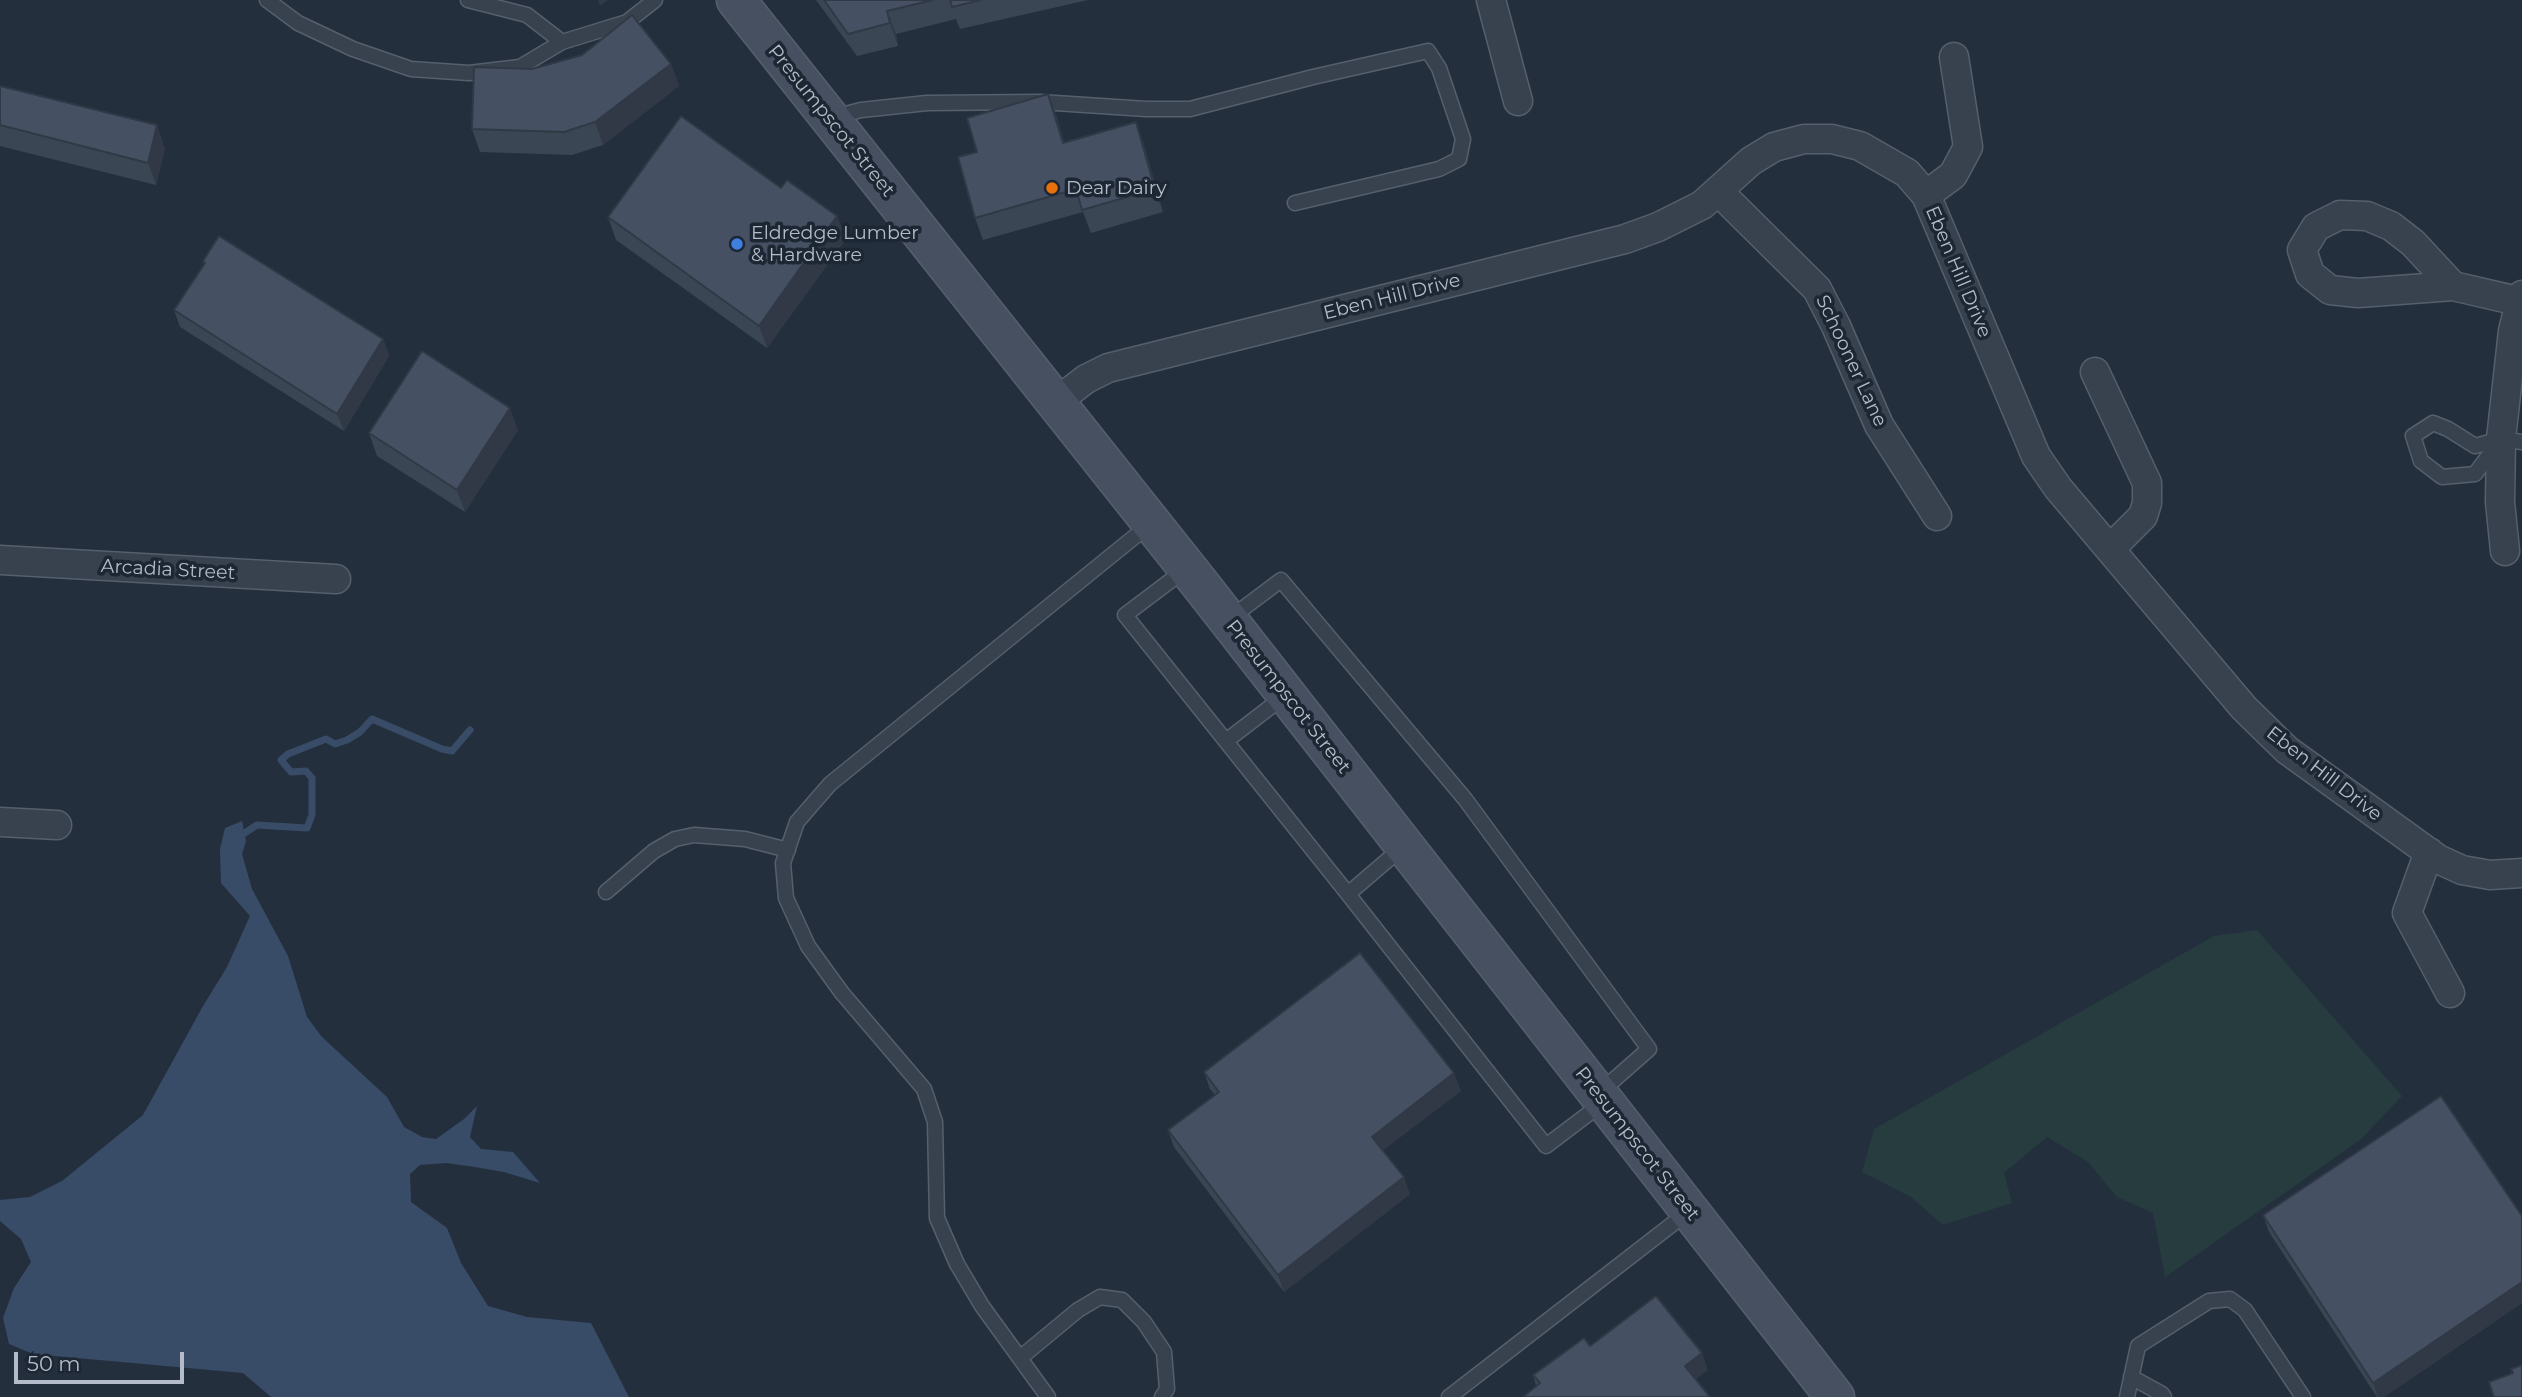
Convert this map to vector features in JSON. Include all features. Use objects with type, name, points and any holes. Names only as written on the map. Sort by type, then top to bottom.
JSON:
[{"type":"street","name":"Presumpscot Street","points":[[736,0],[1188,568],[1835,1397]]},
{"type":"street","points":[[1491,0],[1518,102]]},
{"type":"street","points":[[1926,195],[1953,175],[1968,147],[1954,57]]},
{"type":"street","name":"Eben Hill Drive","points":[[1056,402],[1086,379],[1108,368],[1625,239],[1684,216],[1702,205],[1751,161],[1774,147],[1804,139],[1832,139],[1860,146],[1907,173],[1926,195],[2036,456],[2058,488],[2268,734],[2429,852],[2462,870],[2490,875],[2522,873]]},
{"type":"street","name":"Schooner Lane","points":[[1718,191],[1817,289],[1879,425],[1937,516]]},
{"type":"street","points":[[2453,286],[2413,243],[2391,226],[2367,216],[2340,215],[2316,227],[2302,250],[2310,274],[2330,290],[2358,293],[2453,286],[2521,299],[2513,331],[2511,440],[2500,502],[2505,551]]},
{"type":"street","points":[[2095,372],[2147,483],[2147,503],[2143,516],[2110,549]]},
{"type":"street","name":"Arcadia Street","points":[[0,560],[337,579]]},
{"type":"street","points":[[0,822],[57,825]]},
{"type":"street","points":[[2429,852],[2407,913],[2450,993]]},
{"type":"lane","points":[[267,0],[298,23],[353,48],[411,69],[469,73],[520,67],[562,42],[627,22],[655,0]]},
{"type":"lane","points":[[468,0],[527,15],[562,42]]},
{"type":"lane","points":[[829,118],[861,110],[926,103],[1040,102],[1190,109],[1313,76],[1428,51],[1439,68],[1463,139],[1459,159],[1439,169],[1295,203]]},
{"type":"lane","points":[[2433,423],[2475,446],[2511,440],[2475,474],[2442,477],[2421,461],[2413,436],[2433,423]]},
{"type":"lane","points":[[1048,1397],[969,1285],[937,1218],[935,1122],[924,1089],[842,993],[808,946],[786,898],[783,863],[797,822],[830,784],[1152,523]]},
{"type":"lane","points":[[1188,568],[1125,615],[1546,1146],[1601,1098],[1649,1049],[1465,799],[1281,580],[1228,620]]},
{"type":"lane","points":[[1226,741],[1286,695]]},
{"type":"lane","points":[[607,892],[654,850],[675,839],[694,835],[745,839],[788,850]]},
{"type":"lane","points":[[1348,894],[1404,846]]},
{"type":"lane","points":[[1449,1397],[1689,1211]]},
{"type":"lane","points":[[1020,1359],[1078,1310],[1100,1297],[1122,1300],[1143,1322],[1164,1352],[1167,1388],[1162,1397]]},
{"type":"lane","points":[[2127,1397],[2138,1346],[2209,1301],[2230,1299],[2245,1310],[2303,1397]]},
{"type":"lane","points":[[2131,1377],[2164,1397]]},
{"type":"green space","points":[[2257,930],[2402,1096],[2360,1140],[2165,1277],[2153,1213],[2117,1197],[2088,1162],[2047,1137],[2004,1173],[2012,1203],[1943,1225],[1911,1197],[1862,1172],[1874,1129],[2214,936]]},
{"type":"water","points":[[242,821],[246,841],[242,854],[252,889],[288,956],[307,1017],[322,1037],[387,1097],[404,1127],[422,1137],[436,1139],[477,1106],[470,1137],[481,1149],[513,1152],[540,1183],[475,1167],[446,1163],[420,1165],[410,1174],[411,1202],[447,1228],[461,1263],[488,1306],[527,1317],[591,1323],[629,1397],[271,1397],[243,1373],[33,1354],[9,1344],[3,1318],[14,1288],[31,1262],[21,1239],[0,1221],[0,1200],[30,1197],[62,1181],[143,1115],[227,967],[250,916],[221,883],[220,849],[225,828]]},
{"type":"building","points":[[824,0],[933,0],[887,11],[890,23],[848,34]]},
{"type":"building","points":[[950,0],[981,0],[952,7]]},
{"type":"building","points":[[632,15],[671,64],[595,122],[564,132],[472,129],[474,67],[532,69],[582,55]]},
{"type":"building","points":[[0,86],[157,125],[148,163],[0,125]]},
{"type":"building","points":[[1048,94],[1063,143],[1136,122],[1155,189],[1082,210],[1076,189],[975,218],[958,157],[977,152],[967,118]]},
{"type":"building","points":[[681,116],[781,188],[787,180],[837,216],[759,326],[608,217]]},
{"type":"building","points":[[219,236],[383,339],[337,414],[174,310]]},
{"type":"building","points":[[422,351],[510,408],[457,490],[369,433]]},
{"type":"building","points":[[1360,953],[1454,1073],[1372,1137],[1404,1177],[1278,1275],[1168,1130],[1219,1092],[1204,1072]]},
{"type":"building","points":[[2441,1096],[2522,1216],[2522,1282],[2373,1383],[2263,1215]]},
{"type":"building","points":[[1656,1296],[1702,1353],[1685,1366],[1710,1397],[1523,1397],[1540,1383],[1533,1375],[1584,1338],[1590,1346]]},
{"type":"building","points":[[2522,1365],[2522,1397],[2494,1397],[2489,1382],[2513,1373],[2511,1369]]},
{"type":"waterway","points":[[237,838],[257,825],[307,828],[312,815],[312,778],[306,771],[291,772],[281,760],[288,754],[326,739],[335,744],[347,740],[360,732],[372,719],[452,751],[470,730]]},
{"type":"place","name":"Dear Dairy","points":[[1052,188]]},
{"type":"place","name":"Eldredge Lumber & Hardware","points":[[737,244]]}]
